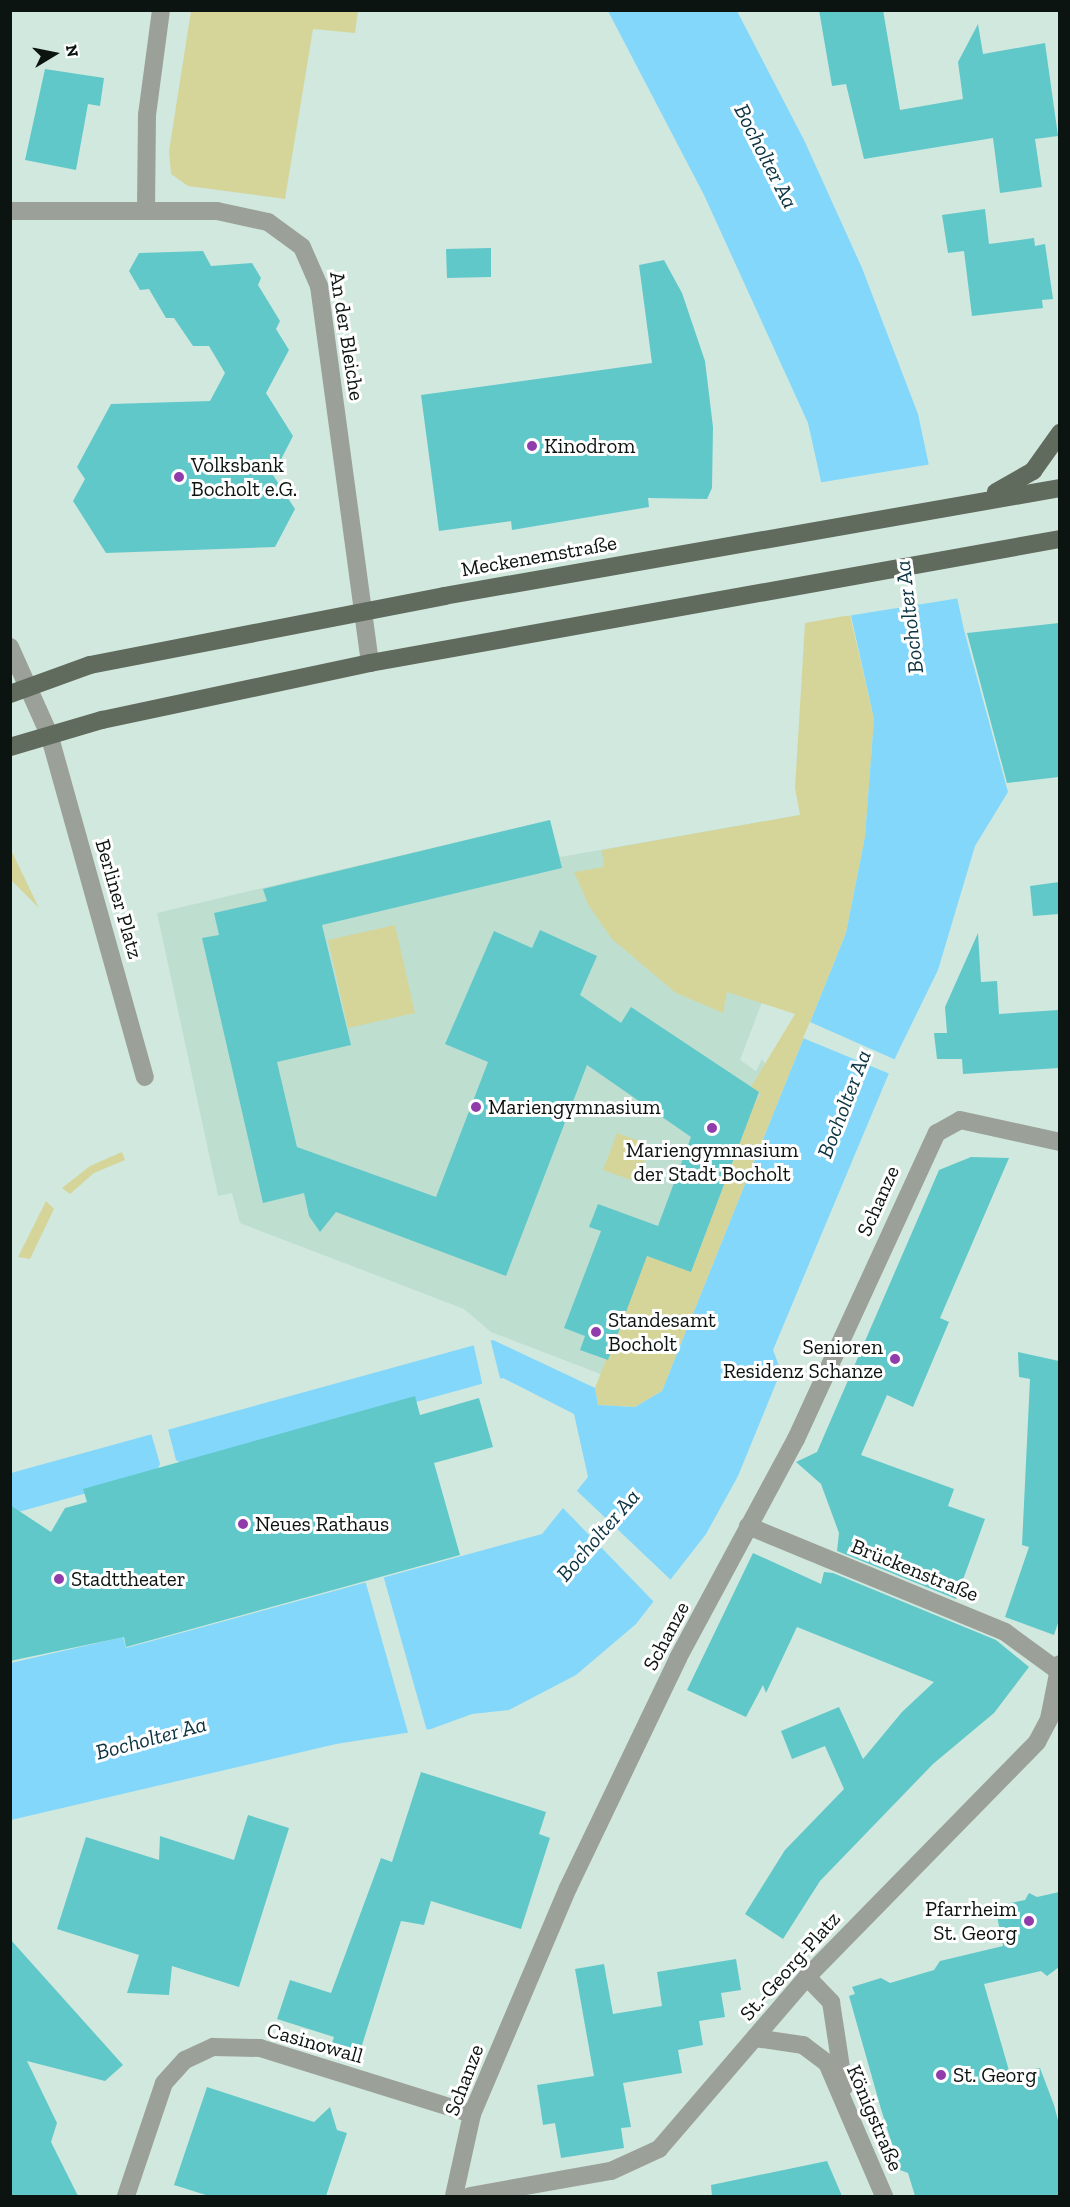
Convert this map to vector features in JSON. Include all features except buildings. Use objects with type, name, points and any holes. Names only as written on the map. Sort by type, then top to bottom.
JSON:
[{"type":"main road","points":[[960,504],[1010,487],[1033,471],[1059,433]]},
{"type":"main road","name":"Meckenemstraße","points":[[10,694],[90,665],[363,612],[1059,488]]},
{"type":"main road","points":[[10,747],[49,734],[370,663],[1059,540]]},
{"type":"street","points":[[146,210],[147,115],[161,10]]},
{"type":"street","name":"An der Bleiche","points":[[10,211],[217,211],[268,222],[302,246],[314,266],[370,663]]},
{"type":"street","points":[[10,648],[31,686],[49,734]]},
{"type":"street","name":"Berliner Platz","points":[[49,734],[145,1077]]},
{"type":"street","name":"Schanze","points":[[454,2196],[472,2114],[634,1746],[832,1363],[919,1165],[937,1133],[960,1120],[1059,1142]]},
{"type":"street","name":"Brückenstraße","points":[[748,1526],[1005,1632],[1059,1672]]},
{"type":"street","name":"St.-Georg-Platz","points":[[470,2196],[611,2171],[643,2160],[659,2149],[807,1977],[1037,1742],[1055,1698],[1059,1672]]},
{"type":"street","points":[[807,1977],[831,2002],[846,2106]]},
{"type":"street","name":"Königstraße","points":[[755,2038],[803,2046],[827,2062],[884,2196]]},
{"type":"street","name":"Casinowall","points":[[126,2196],[164,2083],[186,2060],[213,2047],[260,2048],[472,2114]]},
{"type":"shaded area","name":"Mariengymnasium","points":[[800,815],[762,1002],[740,1060],[756,1071],[762,1059],[772,1074],[690,1273],[616,1380],[491,1332],[464,1309],[240,1223],[232,1193],[218,1196],[157,913],[550,820],[560,857]]},
{"type":"green space","points":[[191,11],[358,11],[355,33],[313,29],[285,199],[188,186],[171,174],[169,151]]},
{"type":"green space","points":[[850,615],[874,719],[865,837],[846,933],[662,1391],[635,1407],[598,1405],[595,1388],[647,1256],[691,1272],[749,1119],[745,1117],[761,1094],[751,1087],[795,1014],[727,992],[723,1013],[676,993],[612,939],[589,906],[574,872],[604,867],[602,850],[800,815],[795,788],[805,623]]},
{"type":"green space","points":[[11,850],[39,908],[11,880]]},
{"type":"green space","points":[[395,925],[415,1013],[348,1028],[328,940]]},
{"type":"green space","points":[[617,1133],[650,1145],[637,1182],[603,1170]]},
{"type":"green space","points":[[122,1152],[125,1160],[94,1173],[70,1194],[62,1188],[90,1166]]},
{"type":"green space","points":[[46,1201],[54,1209],[30,1259],[18,1257]]},
{"type":"water","name":"Bocholter Aa","points":[[608,11],[737,11],[804,140],[862,268],[918,414],[964,630],[1008,792],[975,846],[938,970],[897,1054],[773,1350],[781,1371],[738,1476],[706,1534],[636,1624],[576,1675],[509,1710],[472,1714],[431,1729],[336,1744],[11,1820],[11,1663],[123,1637],[126,1648],[542,1534],[588,1477],[574,1414],[503,1378],[11,1514],[11,1473],[493,1340],[595,1388],[598,1405],[635,1407],[662,1391],[846,933],[865,837],[874,719],[808,423],[704,195]]},
{"type":"pier","points":[[932,464],[960,598],[847,616],[817,483]]},
{"type":"pier","points":[[810,1022],[896,1060],[890,1074],[803,1038]]},
{"type":"pier","points":[[490,1338],[501,1382],[483,1387],[473,1342]]},
{"type":"pier","points":[[168,1429],[176,1460],[181,1463],[155,1474],[160,1464],[151,1433]]},
{"type":"pier","points":[[575,1489],[672,1581],[655,1603],[561,1506]]},
{"type":"pier","points":[[383,1575],[427,1731],[415,1735],[409,1736],[365,1580]]},
{"type":"place","name":"Kinodrom","points":[[532,446]]},
{"type":"place","name":"Volksbank Bocholt e.G.","points":[[179,477]]},
{"type":"place","name":"Mariengymnasium","points":[[476,1107]]},
{"type":"place","name":"Mariengymnasium der Stadt Bocholt","points":[[712,1128]]},
{"type":"place","name":"Standesamt Bocholt","points":[[596,1332]]},
{"type":"place","name":"Senioren Residenz Schanze","points":[[895,1359]]},
{"type":"place","name":"Neues Rathaus","points":[[243,1524]]},
{"type":"place","name":"Stadttheater","points":[[59,1579]]},
{"type":"place","name":"Pfarrheim St. Georg","points":[[1029,1921]]},
{"type":"place","name":"St. Georg","points":[[941,2075]]}]
